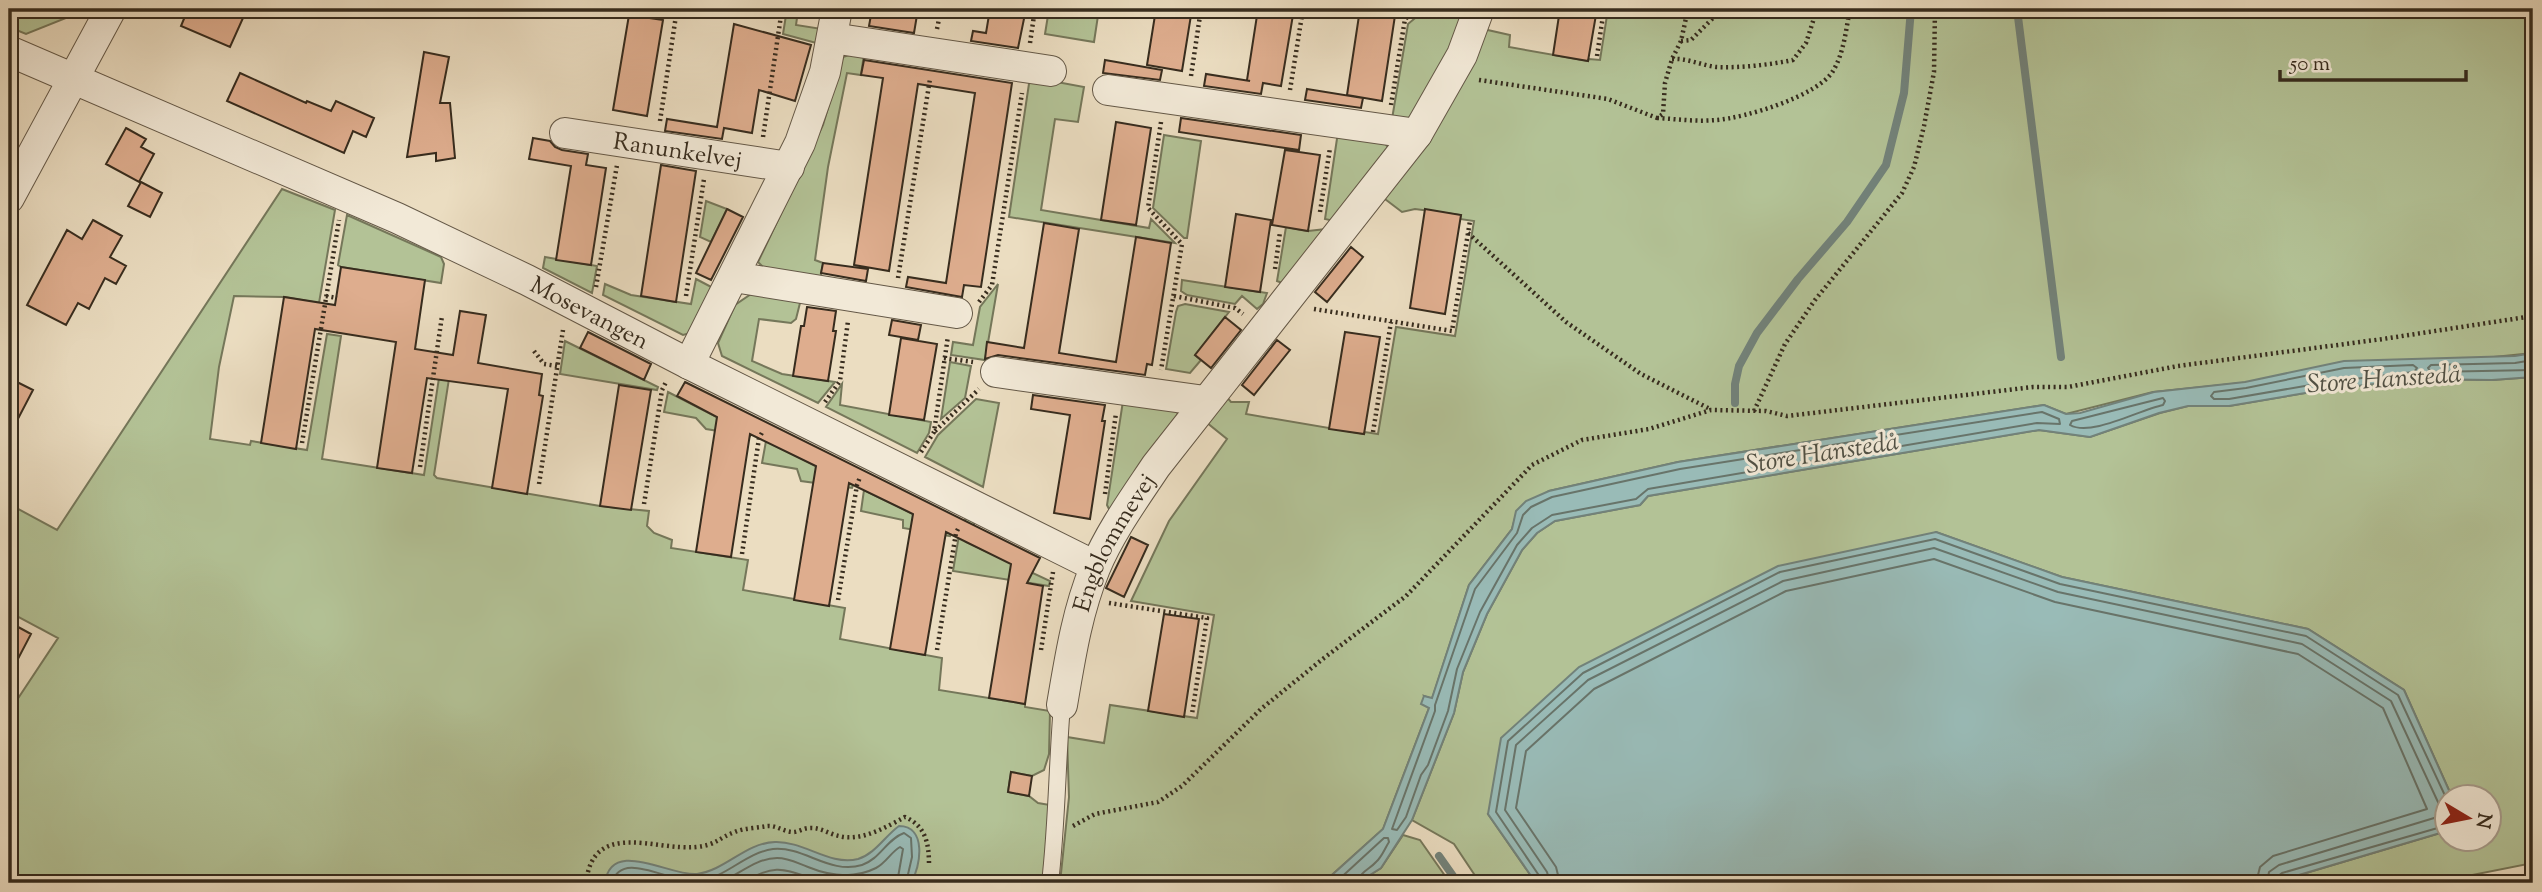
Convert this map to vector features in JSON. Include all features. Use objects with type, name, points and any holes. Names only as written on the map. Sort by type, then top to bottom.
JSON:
[{"type":"street","points":[[9,198],[111,9]]},
{"type":"street","points":[[684,361],[733,277],[800,143],[825,72],[837,9]]},
{"type":"street","name":"Engblommevej","points":[[1062,705],[1075,629],[1084,600],[1096,566],[1121,519],[1156,466],[1205,401],[1417,134],[1462,55],[1479,9]]},
{"type":"street","points":[[832,38],[1039,69]]},
{"type":"street","name":"Mosevangen","points":[[9,51],[348,196],[527,279],[775,407],[1096,566]]},
{"type":"street","points":[[1108,90],[1417,134]]},
{"type":"street","name":"Ranunkelvej","points":[[565,133],[789,167]]},
{"type":"street","points":[[733,277],[957,313]]},
{"type":"street","points":[[996,372],[1205,401]]},
{"type":"lane","points":[[1050,883],[1056,831],[1056,775],[1062,705]]},
{"type":"path","points":[[656,146],[677,9]]},
{"type":"path","points":[[759,162],[782,9]]},
{"type":"path","points":[[894,303],[941,9]]},
{"type":"path","points":[[934,432],[951,321],[957,313],[975,307],[992,285],[1039,69],[1035,9]]},
{"type":"path","points":[[1157,395],[1182,244],[1148,208],[1201,9]]},
{"type":"path","points":[[1286,115],[1303,9]]},
{"type":"path","points":[[1387,130],[1405,19],[1418,9]]},
{"type":"path","points":[[1597,56],[1604,9]]},
{"type":"path","points":[[1657,118],[1663,114],[1665,83],[1681,41],[1688,9]]},
{"type":"path","points":[[1681,41],[1691,40],[1722,9]]},
{"type":"path","points":[[1672,59],[1717,67],[1793,60],[1806,43],[1817,9]]},
{"type":"path","points":[[1450,76],[1608,99],[1657,118],[1720,120],[1748,114],[1810,91],[1832,73],[1841,52],[1850,9]]},
{"type":"path","points":[[1754,411],[1785,344],[1815,300],[1906,185],[1914,167],[1924,127],[1934,72],[1935,9]]},
{"type":"path","points":[[1334,122],[1319,222],[1344,229]]},
{"type":"path","points":[[539,484],[566,316],[583,309],[595,294],[621,141]]},
{"type":"path","points":[[687,296],[708,154]]},
{"type":"path","points":[[302,443],[341,209],[348,196]]},
{"type":"path","points":[[1280,232],[1271,294],[1284,304],[1451,331],[1470,221]]},
{"type":"path","points":[[1468,233],[1566,322],[1641,374],[1711,410]]},
{"type":"path","points":[[327,296],[337,298]]},
{"type":"path","points":[[811,425],[840,380],[851,296]]},
{"type":"path","points":[[1174,296],[1235,308],[1263,330]]},
{"type":"path","points":[[420,467],[442,316]]},
{"type":"path","points":[[1056,831],[1096,814],[1158,802],[1182,786],[1261,709],[1406,596],[1532,465],[1582,440],[1649,429],[1711,410],[1766,411],[1787,416],[2033,387],[2068,387],[2178,366],[2533,316]]},
{"type":"path","points":[[1373,432],[1391,321]]},
{"type":"path","points":[[534,351],[544,364],[557,366]]},
{"type":"path","points":[[644,504],[662,390],[684,361]]},
{"type":"path","points":[[908,474],[934,432],[996,372]]},
{"type":"path","points":[[1119,389],[1102,513],[1121,519]]},
{"type":"path","points":[[742,554],[760,438],[775,407]]},
{"type":"path","points":[[838,600],[857,485],[871,455]]},
{"type":"path","points":[[937,650],[956,533],[969,504]]},
{"type":"path","points":[[1040,661],[1059,549]]},
{"type":"path","points":[[1084,600],[1208,618],[1192,714]]},
{"type":"path","points":[[586,883],[593,860],[601,850],[617,842],[636,841],[667,847],[713,845],[735,832],[771,826],[793,832],[817,828],[848,838],[882,829],[905,817],[917,822],[925,836],[929,867],[927,883]]},
{"type":"green space","points":[[9,9],[71,9],[66,18],[26,34],[9,27]]},
{"type":"green space","points":[[787,9],[798,11],[796,25],[822,29],[820,44],[783,34]]},
{"type":"green space","points":[[1049,9],[1099,9],[1094,42],[1045,34]]},
{"type":"green space","points":[[1426,9],[1467,9],[1418,113],[1403,121],[1392,119],[1408,24]]},
{"type":"green space","points":[[1608,9],[2533,9],[2533,353],[2153,392],[2066,414],[2044,405],[1678,462],[1549,491],[1517,511],[1512,529],[1469,585],[1432,699],[1424,696],[1429,708],[1383,829],[1332,875],[1327,883],[1060,883],[1069,797],[1067,737],[1104,743],[1110,705],[1197,718],[1214,615],[1131,601],[1169,521],[1227,439],[1206,422],[1226,396],[1231,402],[1249,402],[1246,414],[1378,434],[1396,327],[1455,336],[1474,221],[1460,219],[1461,215],[1415,209],[1402,212],[1381,196],[1483,29],[1510,35],[1509,47],[1588,61],[1600,60]]},
{"type":"green space","points":[[855,53],[864,54],[861,75],[847,73],[828,167],[815,260],[823,263],[820,281],[767,271],[758,262],[823,125],[843,57]]},
{"type":"green space","points":[[1030,77],[1084,87],[1078,122],[1055,119],[1041,210],[1149,228],[1151,219],[1175,243],[1009,217]]},
{"type":"green space","points":[[1338,132],[1381,138],[1390,150],[1334,221],[1325,219]]},
{"type":"green space","points":[[1164,135],[1201,141],[1187,238],[1153,208]]},
{"type":"green space","points":[[282,189],[335,210],[319,303],[284,297],[234,296],[219,367],[210,439],[250,445],[251,441],[307,450],[327,334],[341,336],[322,459],[424,475],[441,365],[451,366],[434,475],[437,478],[600,506],[649,511],[647,526],[654,533],[672,540],[671,548],[748,560],[743,590],[845,608],[840,639],[942,658],[939,690],[1025,704],[1025,707],[1050,711],[1049,754],[1044,770],[1032,776],[1011,772],[1008,792],[1029,796],[1038,803],[1050,805],[1043,883],[960,883],[945,880],[943,883],[9,883],[9,712],[58,638],[9,612],[9,504],[57,530]]},
{"type":"green space","points":[[706,201],[727,209],[711,242],[700,237]]},
{"type":"green space","points":[[347,215],[441,257],[444,264],[441,283],[338,265]]},
{"type":"green space","points":[[1286,227],[1308,231],[1326,229],[1285,284],[1277,281]]},
{"type":"green space","points":[[545,257],[597,266],[592,293],[543,268]]},
{"type":"green space","points":[[696,279],[717,290],[694,332],[683,335],[603,295],[605,284],[631,295],[691,304]]},
{"type":"green space","points":[[1182,280],[1267,293],[1263,304],[1257,309],[1242,296],[1235,304],[1187,295],[1181,291]]},
{"type":"green space","points":[[998,284],[985,360],[951,355],[953,342],[973,345],[980,307]]},
{"type":"green space","points":[[754,292],[801,299],[796,319],[791,323],[759,319],[752,361],[782,374],[835,382],[818,403],[722,356],[718,343],[735,305]]},
{"type":"green space","points":[[1185,304],[1229,312],[1195,355],[1201,360],[1190,373],[1166,369],[1176,312],[1178,306]]},
{"type":"green space","points":[[565,341],[658,387],[657,390],[560,374]]},
{"type":"green space","points":[[950,362],[971,366],[965,398],[941,419]]},
{"type":"green space","points":[[2533,377],[2533,863],[2432,883],[2272,883],[2434,835],[2434,854],[2504,854],[2504,784],[2446,784],[2404,690],[2308,629],[2062,577],[1936,532],[1488,814],[1536,883],[1480,883],[1454,844],[1412,820],[1454,713],[1463,672],[1487,614],[1522,550],[1537,533],[1555,521],[1640,505],[1648,496],[2039,430],[2090,437],[2188,406],[2229,406],[2329,389],[2421,379],[2492,380]]},
{"type":"green space","points":[[842,384],[840,405],[931,422],[929,433],[917,453],[826,407]]},
{"type":"green space","points":[[668,392],[750,436],[706,429],[696,418],[664,412]]},
{"type":"green space","points":[[976,399],[999,403],[983,487],[925,457],[938,435]]},
{"type":"green space","points":[[1123,401],[1175,410],[1178,414],[1116,509],[1109,509],[1107,505]]},
{"type":"green space","points":[[766,441],[853,485],[852,488],[801,481],[797,469],[762,463]]},
{"type":"green space","points":[[864,490],[951,533],[950,536],[903,528],[903,520],[861,511]]},
{"type":"green space","points":[[966,518],[975,522],[966,542],[1050,581],[1049,586],[953,571],[959,535]]},
{"type":"green space","points":[[1403,835],[1420,840],[1450,883],[1363,883],[1381,868]]},
{"type":"water","name":"Store Hanstedå","points":[[2533,353],[2533,377],[2492,380],[2421,379],[2329,389],[2229,406],[2188,406],[2090,437],[2039,430],[1648,496],[1640,505],[1555,521],[1537,533],[1522,550],[1487,614],[1463,672],[1454,713],[1412,820],[1381,868],[1363,883],[1327,883],[1332,875],[1383,829],[1429,708],[1421,704],[1424,696],[1432,698],[1469,585],[1512,529],[1516,511],[1526,501],[1549,491],[1678,462],[2044,405],[2066,414],[2080,413],[2154,392],[2245,382],[2344,361],[2515,356]]},
{"type":"water","points":[[1936,532],[2062,577],[2308,629],[2404,690],[2446,784],[2434,784],[2434,835],[2272,883],[1536,883],[1488,814],[1501,738],[1579,667],[1778,566]]},
{"type":"water","points":[[899,826],[908,828],[918,840],[919,857],[911,883],[605,883],[610,870],[618,863],[644,862],[697,874],[707,872],[764,843],[786,843],[837,859],[858,859],[870,853]]},
{"type":"building","points":[[188,9],[221,9],[243,18],[230,47],[181,26]]},
{"type":"building","points":[[896,9],[918,9],[914,33],[869,26],[871,15],[894,18]]},
{"type":"building","points":[[990,9],[1026,9],[1018,48],[971,41],[973,31],[986,33]]},
{"type":"building","points":[[1156,9],[1192,9],[1182,71],[1147,65]]},
{"type":"building","points":[[1258,9],[1294,9],[1281,86],[1263,83],[1261,94],[1204,86],[1206,74],[1250,81],[1247,80]]},
{"type":"building","points":[[1360,9],[1396,9],[1382,101],[1347,95]]},
{"type":"building","points":[[1560,9],[1597,9],[1588,61],[1553,55]]},
{"type":"building","points":[[629,15],[663,20],[647,116],[613,110]]},
{"type":"building","points":[[734,24],[811,45],[795,101],[759,90],[752,133],[724,128],[722,139],[665,131],[667,119],[717,127]]},
{"type":"building","points":[[424,52],[449,57],[440,103],[450,103],[455,158],[436,161],[436,153],[407,157]]},
{"type":"building","points":[[864,60],[1012,83],[981,287],[964,285],[962,297],[906,287],[908,277],[946,283],[975,93],[918,84],[889,271],[854,265],[883,78],[861,75]]},
{"type":"building","points":[[1105,60],[1162,70],[1160,80],[1103,73]]},
{"type":"building","points":[[240,73],[306,103],[307,101],[331,111],[336,101],[374,118],[366,137],[353,131],[344,153],[227,101]]},
{"type":"building","points":[[1307,89],[1363,98],[1361,108],[1305,100]]},
{"type":"building","points":[[1181,118],[1301,135],[1299,150],[1179,132]]},
{"type":"building","points":[[1116,122],[1151,128],[1136,225],[1101,220]]},
{"type":"building","points":[[126,128],[146,139],[141,147],[154,154],[139,182],[106,164]]},
{"type":"building","points":[[533,138],[550,141],[562,150],[588,154],[586,165],[606,168],[591,265],[556,260],[571,166],[529,159]]},
{"type":"building","points":[[1285,150],[1320,155],[1308,231],[1272,225]]},
{"type":"building","points":[[661,165],[696,171],[676,302],[641,296]]},
{"type":"building","points":[[141,182],[162,193],[150,217],[128,206]]},
{"type":"building","points":[[727,209],[743,217],[711,280],[696,273]]},
{"type":"building","points":[[1425,209],[1461,215],[1445,314],[1410,308]]},
{"type":"building","points":[[1236,214],[1271,220],[1260,292],[1225,287]]},
{"type":"building","points":[[93,220],[122,236],[110,257],[126,266],[116,284],[105,278],[89,309],[78,303],[66,325],[27,305],[67,230],[82,239]]},
{"type":"building","points":[[1044,223],[1079,229],[1059,353],[1116,362],[1136,237],[1171,243],[1152,365],[1147,364],[1145,375],[998,355],[985,359],[987,342],[1024,348]]},
{"type":"building","points":[[1351,247],[1363,257],[1327,302],[1315,292]]},
{"type":"building","points":[[823,263],[868,269],[866,281],[821,273]]},
{"type":"building","points":[[341,267],[425,280],[415,349],[453,355],[460,311],[486,315],[478,363],[542,374],[539,395],[543,396],[527,494],[492,488],[508,389],[427,378],[412,473],[377,468],[396,342],[315,329],[296,449],[261,443],[284,297],[335,305]]},
{"type":"building","points":[[807,307],[836,311],[833,331],[836,331],[828,381],[793,376],[801,326],[804,326]]},
{"type":"building","points":[[1225,317],[1241,330],[1211,368],[1195,355]]},
{"type":"building","points":[[892,320],[921,325],[918,340],[889,335]]},
{"type":"building","points":[[588,332],[651,364],[644,380],[580,348]]},
{"type":"building","points":[[1345,332],[1380,337],[1364,434],[1329,429]]},
{"type":"building","points":[[901,338],[937,344],[924,420],[889,415]]},
{"type":"building","points":[[1277,340],[1290,350],[1254,395],[1242,385]]},
{"type":"building","points":[[9,378],[33,390],[9,436]]},
{"type":"building","points":[[685,382],[1040,558],[1027,583],[1043,586],[1025,704],[989,698],[1011,564],[946,532],[925,655],[890,649],[913,514],[849,483],[829,606],[794,600],[816,466],[750,434],[731,557],[696,552],[717,417],[677,396]]},
{"type":"building","points":[[619,385],[651,390],[631,510],[600,506]]},
{"type":"building","points":[[1033,395],[1105,405],[1090,519],[1054,513],[1070,415],[1031,409]]},
{"type":"building","points":[[1131,537],[1148,545],[1124,597],[1106,588]]},
{"type":"building","points":[[1164,614],[1199,619],[1184,717],[1148,711]]},
{"type":"building","points":[[9,622],[31,634],[9,676]]},
{"type":"building","points":[[1011,772],[1032,776],[1029,796],[1008,792]]},
{"type":"waterway","points":[[1735,403],[1739,366],[1757,333],[1798,279],[1847,222],[1886,165],[1904,93],[1911,9]]},
{"type":"waterway","points":[[2017,9],[2061,357]]},
{"type":"waterway","points":[[1439,856],[1458,883]]}]
